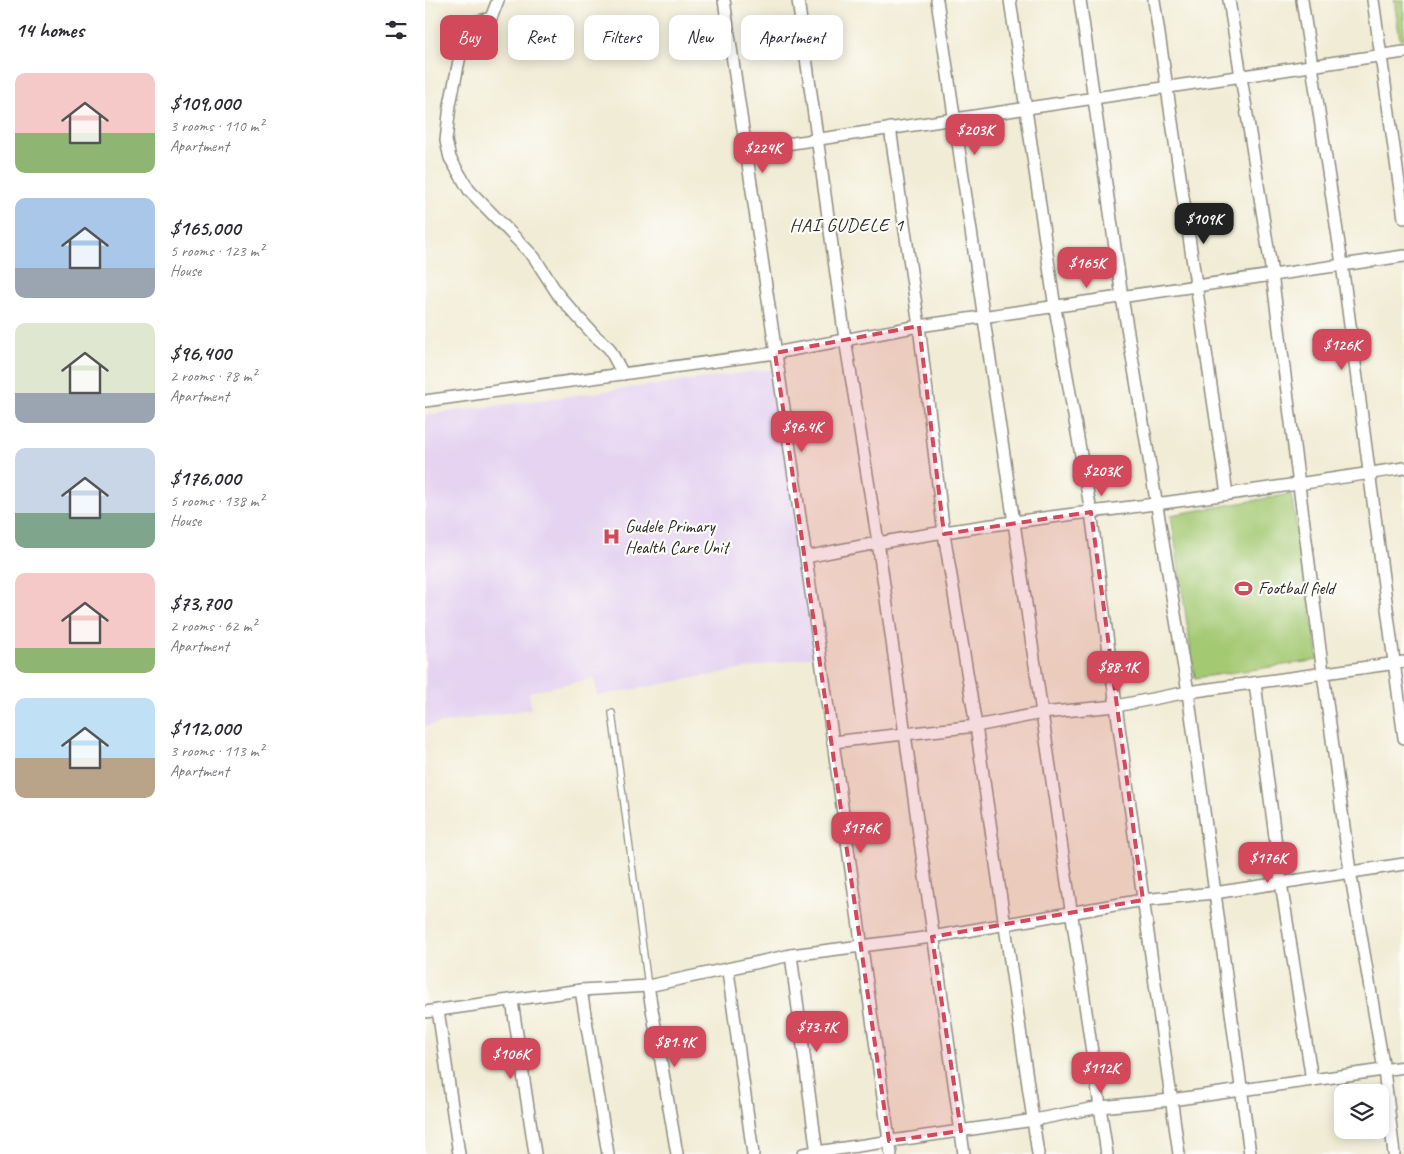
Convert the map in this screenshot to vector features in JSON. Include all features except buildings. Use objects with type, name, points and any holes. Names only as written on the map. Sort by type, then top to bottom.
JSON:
[{"type":"street","points":[[498,0],[491,18],[474,22],[464,36],[450,105],[446,141],[450,158],[469,190],[534,257],[559,296],[594,335],[609,348],[623,374]]},
{"type":"street","points":[[724,0],[833,742],[860,945],[891,1154]]},
{"type":"street","points":[[798,0],[845,339],[878,542],[964,1154]]},
{"type":"street","points":[[937,0],[956,118],[1107,1154]]},
{"type":"street","points":[[1010,0],[1055,308],[1091,512],[1116,706],[1179,1154]]},
{"type":"street","points":[[1080,0],[1122,297],[1187,692],[1250,1154]]},
{"type":"street","points":[[1153,0],[1227,494]]},
{"type":"street","points":[[1229,0],[1272,274],[1350,871],[1384,1070],[1394,1154]]},
{"type":"street","points":[[1302,0],[1342,264],[1368,474],[1399,663],[1404,738]]},
{"type":"street","points":[[1373,0],[1404,218]]},
{"type":"street","points":[[746,150],[1166,89],[1404,52]]},
{"type":"street","points":[[890,128],[919,326],[944,534],[976,726],[1038,1154]]},
{"type":"street","points":[[425,401],[775,353],[919,326],[1055,308],[1196,285],[1404,256]]},
{"type":"street","points":[[806,557],[878,542],[944,534],[1015,521],[1227,494],[1404,468]]},
{"type":"street","points":[[833,742],[976,726],[1042,713],[1116,706],[1187,692],[1399,663]]},
{"type":"street","points":[[1255,683],[1281,883],[1311,1080]]},
{"type":"street","points":[[425,1012],[581,990],[648,986],[728,971],[791,955],[932,936],[1143,900],[1213,893],[1404,864]]},
{"type":"street","points":[[791,955],[817,1153]]},
{"type":"street","points":[[728,971],[753,1154]]},
{"type":"street","points":[[648,986],[677,1154]]},
{"type":"street","points":[[581,990],[608,1154]]},
{"type":"street","points":[[512,1001],[535,1154]]},
{"type":"street","points":[[438,1010],[459,1154]]},
{"type":"street","points":[[803,1154],[961,1132],[1100,1107],[1171,1100],[1404,1067]]},
{"type":"lane","points":[[612,713],[648,986]]},
{"type":"highlighted area","points":[[919,326],[944,534],[1091,512],[1143,900],[932,937],[961,1131],[889,1141],[775,353]]},
{"type":"shaded area","name":"Gudele Primary Health Care Unit","points":[[773,369],[815,656],[597,696],[594,678],[529,692],[531,709],[425,726],[425,415]]},
{"type":"green space","points":[[1394,0],[1404,0],[1404,39],[1400,40]]},
{"type":"green space","name":"Football field","points":[[1291,494],[1319,660],[1195,678],[1171,515]]},
{"type":"place","name":"Gudele Primary Health Care Unit","points":[[611,536]]},
{"type":"place","name":"Football field","points":[[1244,588]]},
{"type":"district","name":"HAI GUDELE 1","points":[[847,225]]}]
